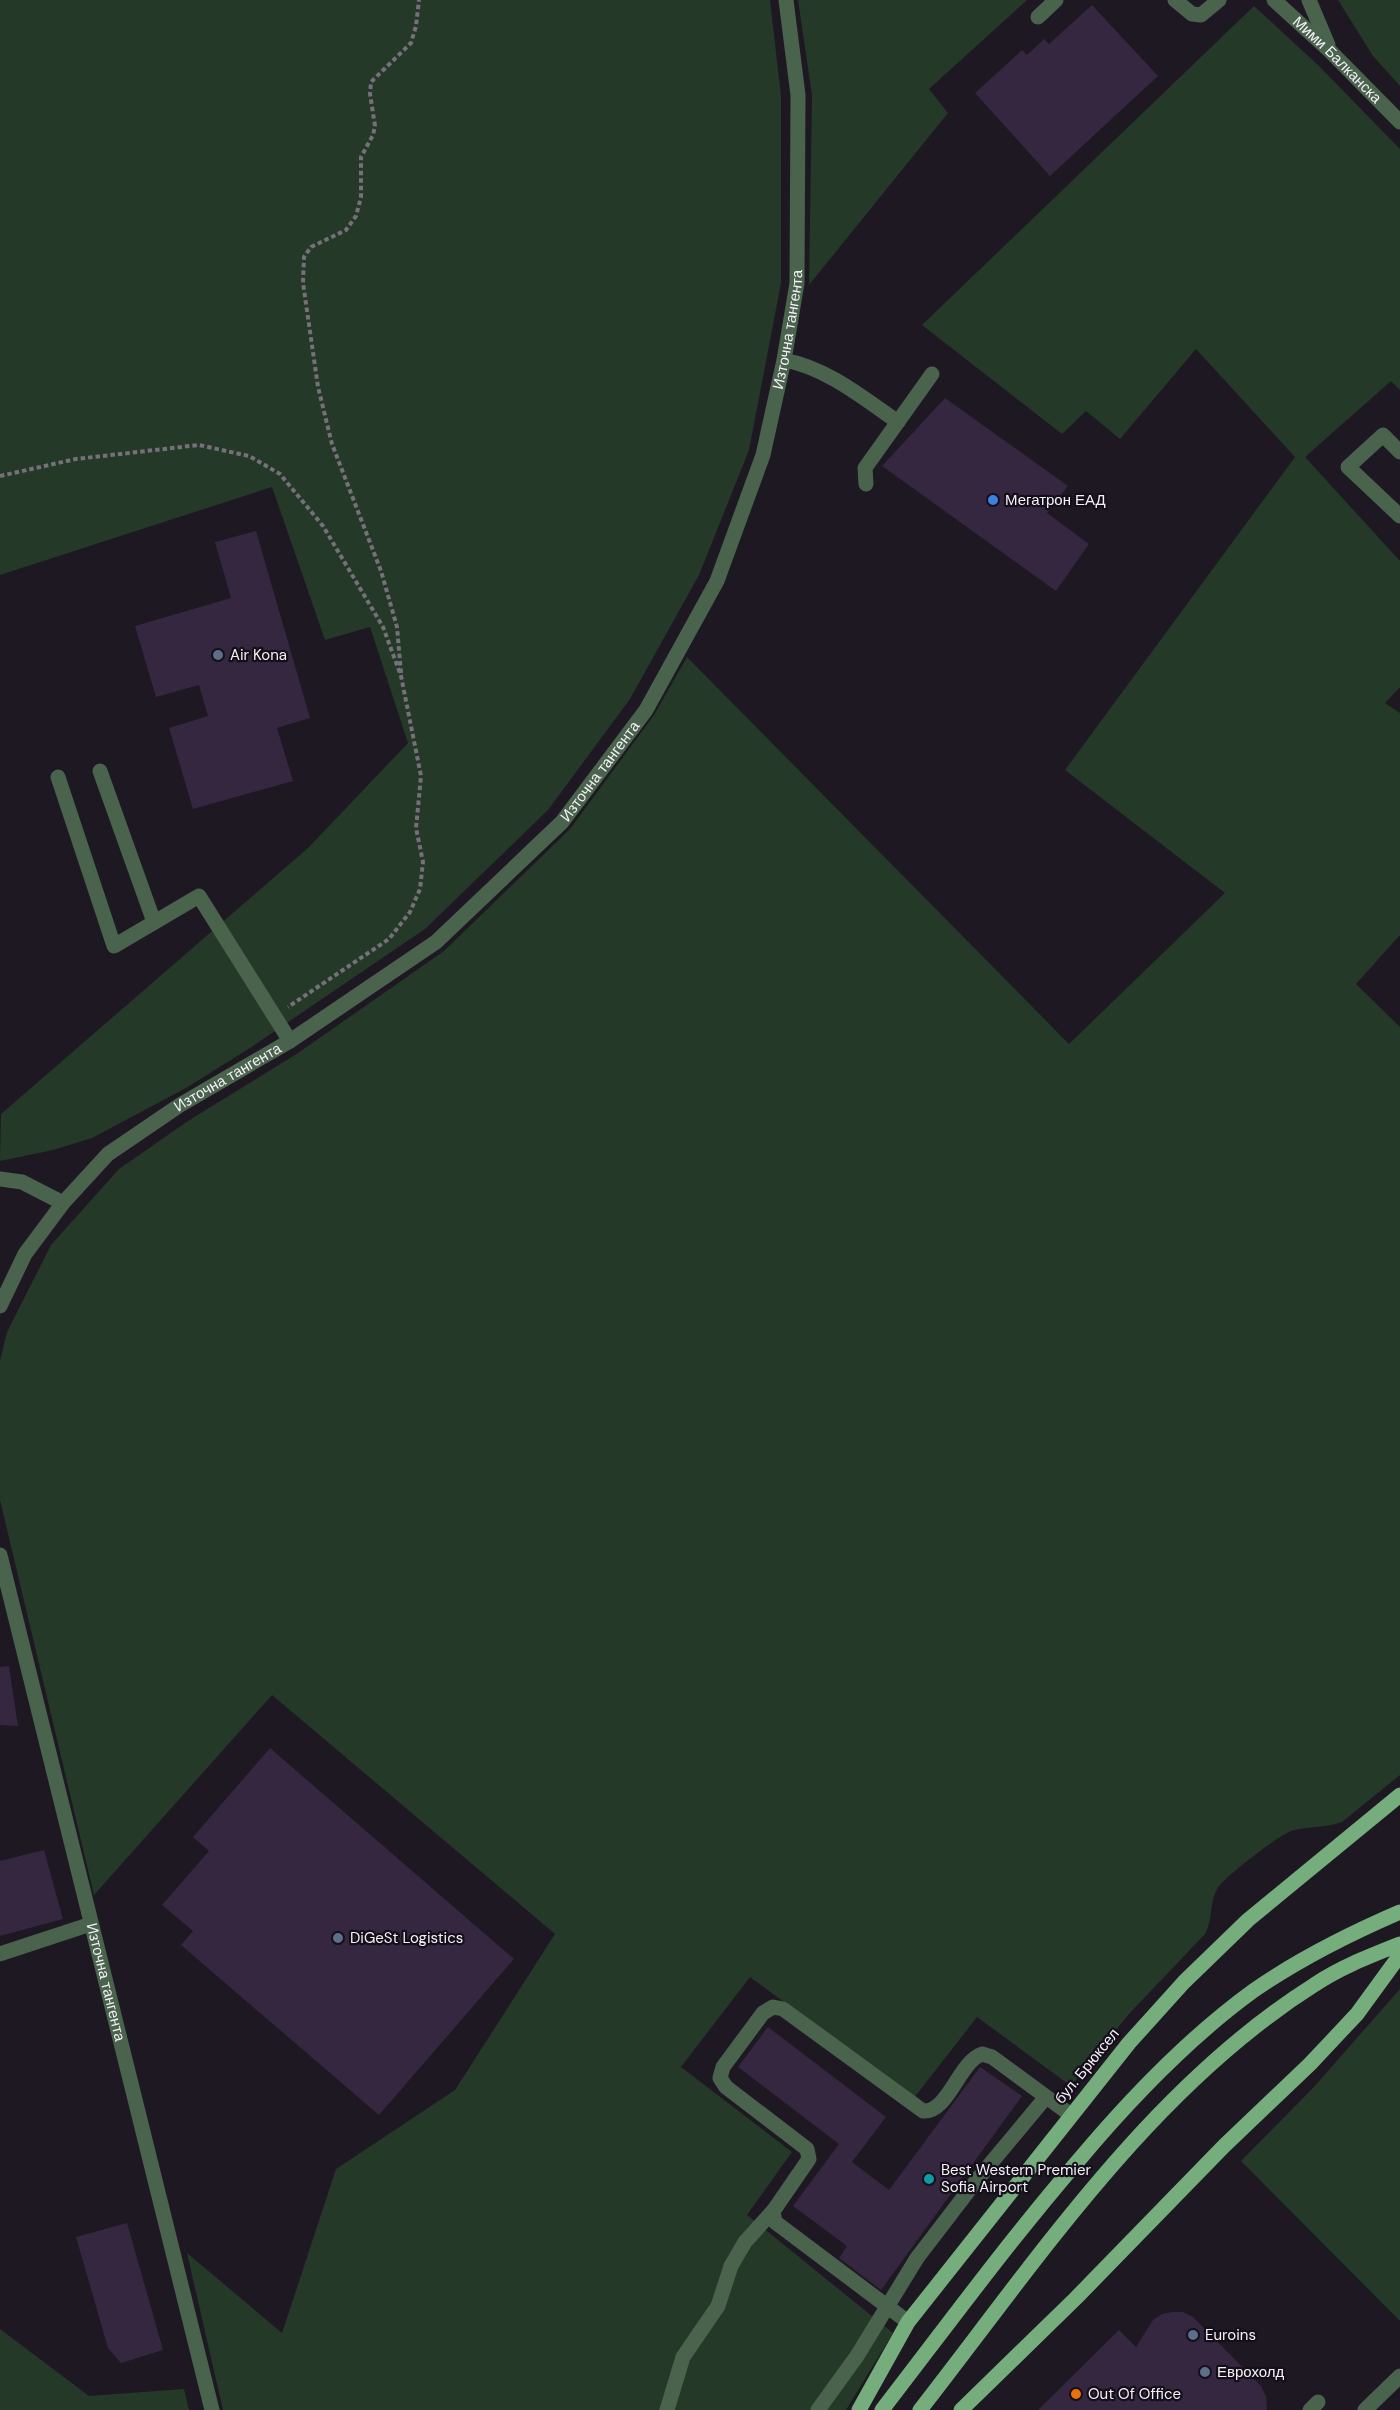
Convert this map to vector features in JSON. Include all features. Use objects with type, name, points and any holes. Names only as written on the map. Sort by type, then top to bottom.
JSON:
[{"type":"main road","name":"бул. Брюксел","points":[[859,2410],[908,2322],[1129,2043],[1200,1967],[1248,1920],[1400,1796]]},
{"type":"main road","points":[[882,2410],[1043,2202],[1152,2079],[1206,2028],[1253,1991],[1347,1935],[1400,1912]]},
{"type":"main road","points":[[920,2410],[1069,2218],[1159,2115],[1226,2049],[1314,1984],[1400,1944]]},
{"type":"main road","points":[[961,2410],[1076,2298],[1224,2146],[1310,2064],[1357,2014],[1400,1955]]},
{"type":"street","name":"Източна тангента","points":[[0,1306],[25,1254],[63,1203],[108,1154],[180,1104],[291,1041],[436,942],[562,822],[646,710],[717,581],[763,455],[784,360],[797,283],[798,95],[786,0]]},
{"type":"street","points":[[1038,17],[1056,0]]},
{"type":"street","points":[[1175,0],[1192,14],[1202,15],[1219,0]]},
{"type":"street","name":"Мими Балканска","points":[[1274,0],[1330,51],[1400,122]]},
{"type":"street","points":[[1309,0],[1330,51]]},
{"type":"street","points":[[784,360],[825,372],[898,422]]},
{"type":"street","points":[[866,484],[865,468],[932,374]]},
{"type":"street","points":[[1400,452],[1383,435],[1348,467],[1400,516]]},
{"type":"street","points":[[100,771],[154,922]]},
{"type":"street","points":[[58,777],[114,946],[199,896],[291,1041]]},
{"type":"street","points":[[0,1179],[22,1182],[63,1203]]},
{"type":"street","name":"Източна тангента","points":[[0,1555],[212,2410]]},
{"type":"street","points":[[0,1954],[91,1924]]},
{"type":"street","points":[[667,2410],[683,2357],[718,2306],[731,2266],[745,2242],[774,2211],[809,2159],[807,2149],[726,2087],[720,2078],[723,2067],[767,2009],[778,2007],[783,2009],[923,2111],[929,2112],[938,2106],[972,2060],[981,2054],[992,2057],[1071,2115]]},
{"type":"street","points":[[818,2410],[857,2356],[924,2249],[976,2181],[1046,2097]]},
{"type":"street","points":[[774,2211],[773,2217],[779,2226],[908,2322]]},
{"type":"street","points":[[1365,2410],[1400,2376]]},
{"type":"path","points":[[276,1018],[316,986],[389,939],[410,912],[420,889],[423,862],[416,828],[421,776],[402,683],[397,627],[381,571],[332,444],[318,387],[303,283],[304,257],[311,247],[346,230],[356,216],[361,197],[361,157],[373,135],[375,126],[370,94],[371,82],[411,43],[416,26],[419,0]]},
{"type":"path","points":[[0,476],[76,459],[199,445],[249,456],[280,474],[323,526],[382,627],[402,683]]},
{"type":"green space","points":[[0,0],[770,0],[781,96],[781,283],[749,450],[699,575],[630,699],[548,810],[425,929],[250,1048],[186,1088],[92,1138],[53,1150],[0,1161],[1,1114],[308,848],[408,743],[370,627],[325,640],[272,487],[0,575]]},
{"type":"green space","points":[[798,0],[1027,0],[929,89],[948,113],[809,285],[812,95]]},
{"type":"green space","points":[[1338,0],[1400,0],[1400,86],[1373,56]]},
{"type":"green space","points":[[1254,6],[1319,66],[1400,149],[1400,390],[1391,381],[1305,457],[1400,561],[1400,687],[1385,703],[1400,713],[1400,935],[1356,984],[1400,1027],[1400,1775],[1342,1822],[1304,1828],[1284,1834],[1222,1883],[1213,1900],[1205,1934],[1128,2015],[1071,2086],[977,2017],[914,2098],[750,1977],[681,2067],[792,2152],[747,2215],[893,2333],[846,2410],[223,2410],[187,2253],[282,2333],[336,2169],[455,2090],[555,1934],[272,1695],[94,1895],[0,1500],[0,1361],[7,1332],[51,1245],[119,1169],[188,1121],[298,1053],[444,951],[570,829],[654,715],[687,657],[1069,1044],[1225,893],[1065,770],[1295,457],[1196,349],[1120,439],[1086,411],[1062,434],[922,325]]},
{"type":"green space","points":[[1400,1989],[1400,2321],[1241,2161],[1313,2088]]},
{"type":"green space","points":[[0,2329],[89,2396],[184,2389],[189,2410],[0,2410]]},
{"type":"building","points":[[1092,5],[1158,76],[1050,176],[975,93],[1022,50],[1027,55],[1044,39],[1049,44]]},
{"type":"building","name":"Мегатрон ЕАД","points":[[945,398],[1068,486],[1047,513],[1089,544],[1056,591],[882,466]]},
{"type":"building","name":"Air Kona","points":[[256,531],[310,718],[277,728],[293,781],[193,809],[169,728],[208,716],[199,685],[156,697],[135,626],[231,598],[215,542]]},
{"type":"building","points":[[9,1666],[18,1726],[0,1725],[0,1667]]},
{"type":"building","name":"DiGeSt Logistics","points":[[270,1748],[514,1959],[379,2115],[181,1945],[193,1931],[162,1905],[209,1851],[193,1837]]},
{"type":"building","points":[[44,1850],[63,1919],[0,1936],[0,1861]]},
{"type":"building","points":[[768,2027],[886,2117],[852,2162],[889,2190],[980,2067],[1022,2096],[881,2290],[839,2258],[847,2246],[793,2206],[839,2144],[738,2067]]},
{"type":"building","points":[[127,2223],[163,2350],[121,2363],[108,2348],[76,2237]]},
{"type":"building","points":[[1183,2312],[1193,2317],[1261,2386],[1266,2396],[1267,2410],[1038,2410],[1119,2330],[1136,2347],[1153,2320],[1162,2314]]},
{"type":"place","name":"Мегатрон ЕАД","points":[[993,500]]},
{"type":"place","name":"Air Kona","points":[[218,655]]},
{"type":"place","name":"DiGeSt Logistics","points":[[338,1938]]},
{"type":"place","name":"Best Western Premier Sofia Airport","points":[[929,2179]]},
{"type":"place","name":"Euroins","points":[[1193,2335]]},
{"type":"place","name":"Еврохолд","points":[[1205,2372]]},
{"type":"place","name":"Out Of Office","points":[[1076,2394]]}]
